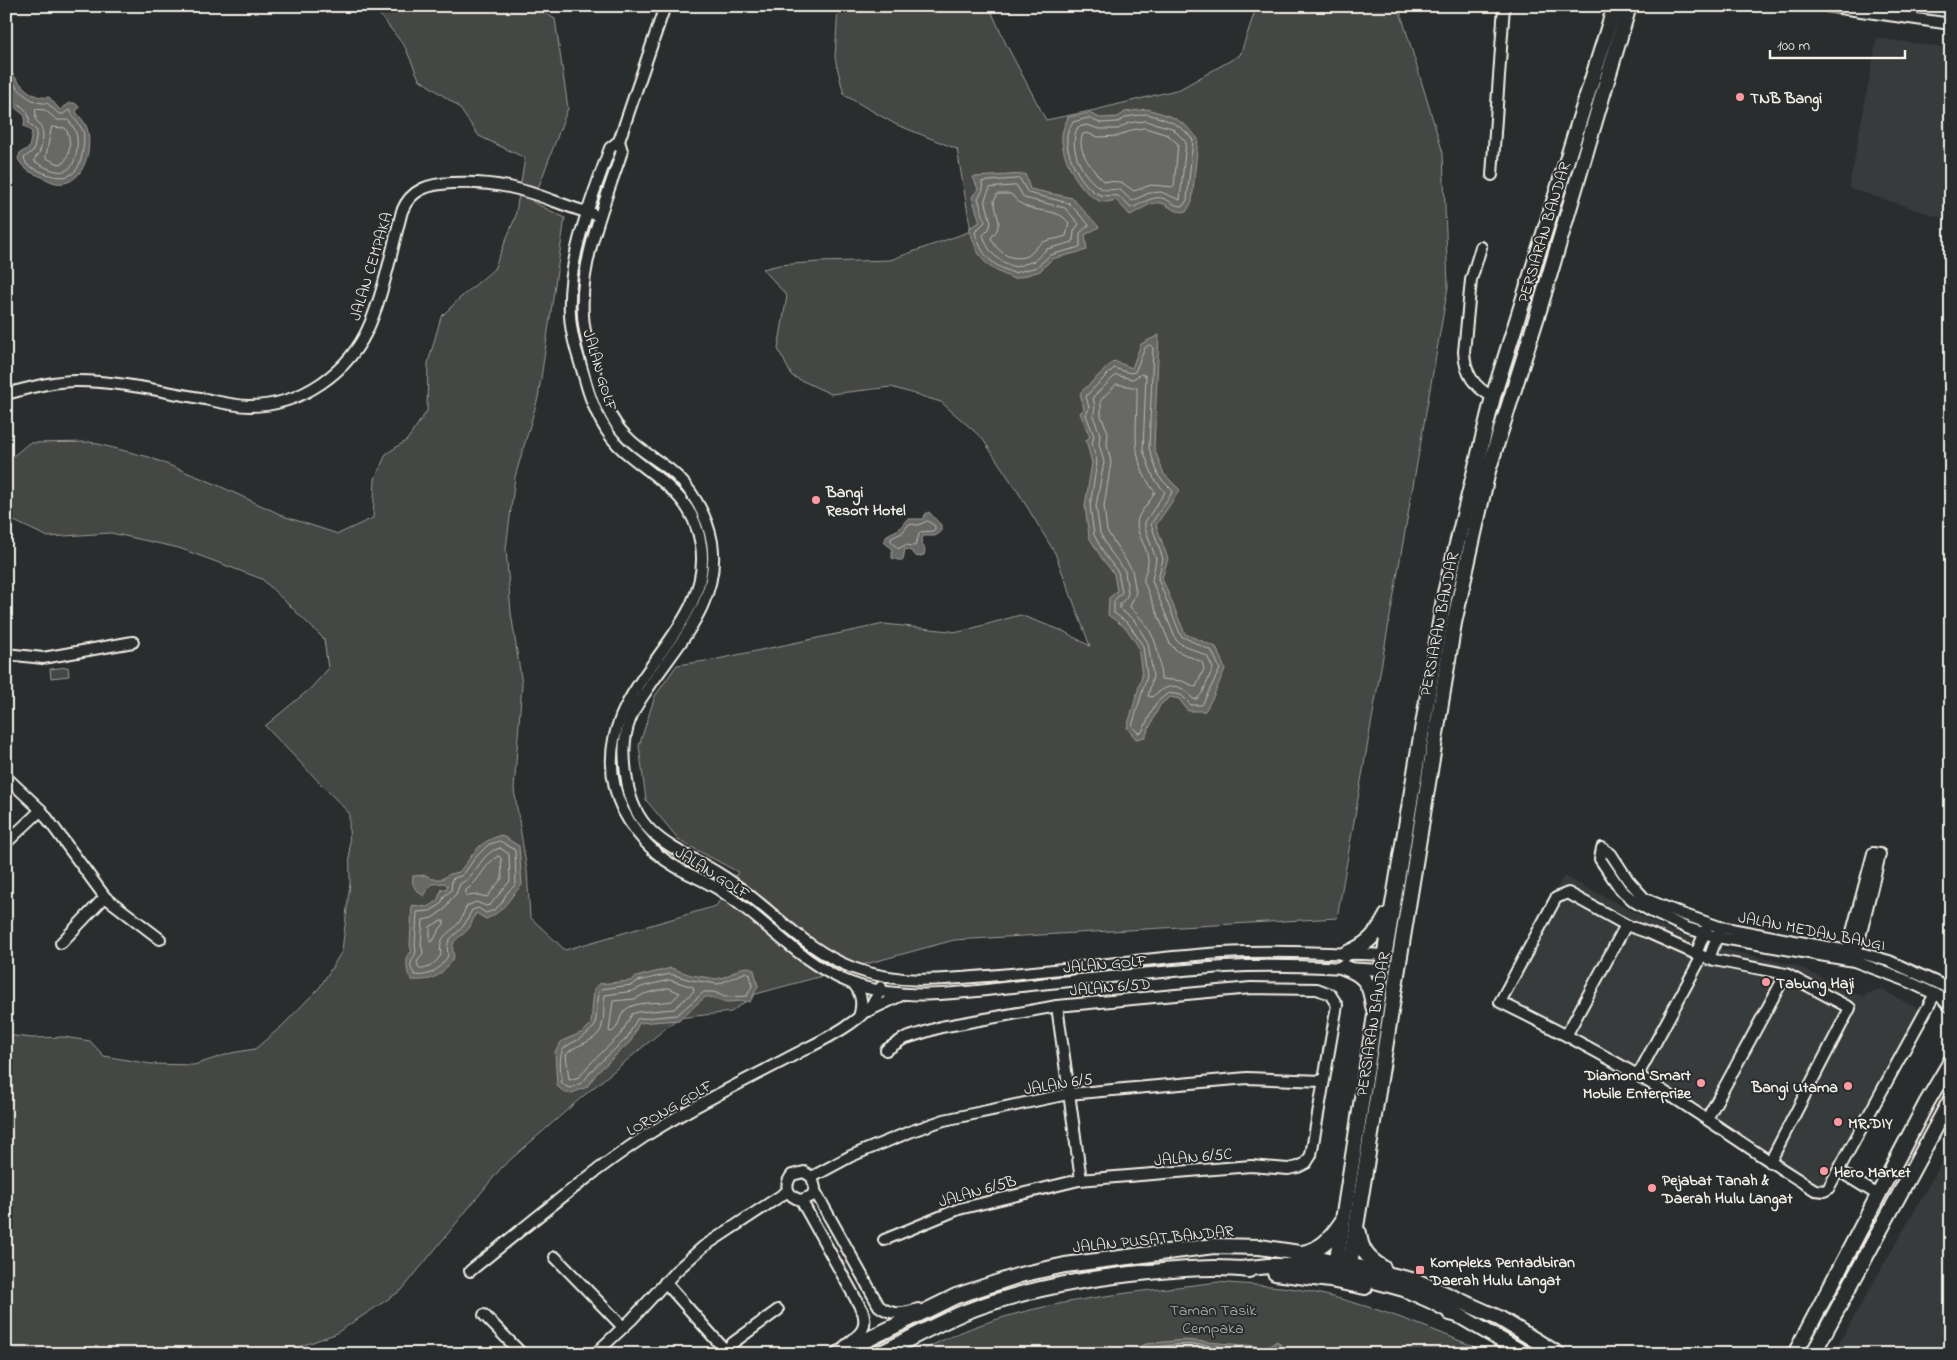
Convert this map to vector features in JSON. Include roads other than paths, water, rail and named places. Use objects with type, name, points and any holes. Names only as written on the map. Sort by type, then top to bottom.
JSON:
[{"type":"main road","name":"PERSIARAN BANDAR","points":[[1343,1265],[1343,1220],[1374,1017],[1385,963],[1445,593],[1493,397],[1615,6]]},
{"type":"main road","name":"PERSIARAN BANDAR","points":[[1343,1265],[1358,1214],[1454,623],[1488,471],[1540,307],[1629,6]]},
{"type":"main road","points":[[1382,1067],[1382,1029],[1390,973],[1385,963],[1402,902],[1414,871]]},
{"type":"main road","points":[[1374,1017],[1370,989],[1366,981],[1344,961],[1363,947],[1380,929],[1393,906]]},
{"type":"main road","points":[[1794,1354],[1950,1061]]},
{"type":"main road","points":[[1814,1354],[1951,1099]]},
{"type":"main road","points":[[1358,1214],[1360,1242],[1364,1253],[1370,1260],[1397,1275]]},
{"type":"main road","points":[[1299,1253],[1309,1251],[1324,1244],[1343,1220]]},
{"type":"main road","name":"JALAN PUSAT BANDAR","points":[[836,1354],[956,1296],[1020,1274],[1065,1265],[1214,1246],[1260,1247],[1299,1253],[1343,1265],[1416,1280],[1499,1318],[1558,1354]]},
{"type":"main road","points":[[1240,1269],[1297,1266],[1330,1271],[1343,1265],[1354,1276],[1404,1289],[1458,1315]]},
{"type":"main road","name":"JALAN PUSAT BANDAR","points":[[879,1354],[964,1313],[998,1300],[1047,1287],[1117,1275],[1194,1268],[1240,1269],[1330,1280],[1362,1287],[1458,1315],[1525,1354]]},
{"type":"main road","points":[[1499,1318],[1498,1325],[1501,1329],[1540,1354]]},
{"type":"street","name":"JALAN GOLF","points":[[665,6],[619,140],[610,148],[587,213],[574,262],[570,293],[570,314],[574,340],[586,383],[600,420],[616,443],[664,481],[682,500],[696,526],[702,551],[700,577],[688,610],[632,692],[615,730],[612,742],[615,788],[633,826],[673,866],[723,892],[808,960],[829,974],[879,992],[903,994],[951,993],[1224,967],[1344,961],[1385,963]]},
{"type":"street","points":[[1492,174],[1504,6]]},
{"type":"street","points":[[1826,6],[1951,24]]},
{"type":"street","name":"JALAN GOLF","points":[[619,140],[622,151],[591,248],[583,295],[584,330],[610,414],[629,440],[674,473],[688,489],[708,525],[713,565],[709,590],[700,614],[637,704],[626,731],[625,762],[628,788],[634,804],[653,833],[670,847],[736,884],[800,937],[832,958],[855,969],[883,977],[908,980],[936,980],[1221,953],[1287,951],[1344,961],[1385,963]]},
{"type":"street","name":"JALAN CEMPAKA","points":[[6,394],[54,383],[77,381],[109,383],[248,406],[283,402],[308,392],[328,379],[346,362],[360,343],[370,325],[379,298],[402,211],[406,202],[418,190],[444,183],[486,183],[511,187],[600,216]]},
{"type":"street","points":[[1481,247],[1471,280],[1464,361],[1466,370],[1476,385],[1493,397]]},
{"type":"street","points":[[570,293],[583,295]]},
{"type":"street","points":[[6,654],[43,658],[133,642]]},
{"type":"street","points":[[6,777],[41,810],[106,897],[160,939]]},
{"type":"street","points":[[6,843],[41,810]]},
{"type":"street","name":"JALAN MEDAN BANGI","points":[[1947,998],[1850,956],[1720,927],[1706,929],[1670,921],[1635,902],[1621,890],[1600,859],[1602,848],[1611,854],[1628,880],[1645,899],[1706,929],[1716,937],[1850,956],[1889,960],[1947,998]]},
{"type":"street","points":[[1873,853],[1880,854],[1850,956],[1873,853]]},
{"type":"street","points":[[1770,1162],[1850,1008],[1786,974],[1702,956],[1626,925],[1568,893],[1556,898],[1500,1002],[1567,1034],[1638,1075],[1770,1162],[1815,1190],[1824,1191],[1828,1189],[1947,998]]},
{"type":"street","points":[[61,943],[106,897]]},
{"type":"street","points":[[1567,1034],[1626,925]]},
{"type":"street","name":"JALAN MEDAN BANGI","points":[[1638,1075],[1702,956],[1716,937],[1720,927]]},
{"type":"street","name":"JALAN MEDAN BANGI","points":[[1702,956],[1706,929]]},
{"type":"street","points":[[1221,953],[1224,967]]},
{"type":"street","points":[[1707,1119],[1786,974]]},
{"type":"street","name":"LORONG GOLF","points":[[470,1271],[575,1187],[649,1134],[676,1117],[824,1040],[860,1016],[879,992],[883,977]]},
{"type":"street","points":[[854,984],[862,1004],[860,1016]]},
{"type":"street","name":"JALAN 6/5D","points":[[886,1050],[903,1039],[941,1027],[1057,1006],[1252,988],[1316,989],[1330,994],[1337,1005],[1322,1081]]},
{"type":"street","points":[[860,1016],[903,994]]},
{"type":"street","points":[[1057,1006],[1081,1180]]},
{"type":"street","name":"JALAN 6/5","points":[[812,1177],[851,1156],[944,1120],[1068,1094],[1247,1078],[1322,1081]]},
{"type":"street","name":"JALAN 6/5C","points":[[1081,1180],[1251,1166],[1298,1168],[1306,1163],[1311,1155],[1322,1081]]},
{"type":"street","points":[[1838,1171],[1878,1195]]},
{"type":"street","points":[[804,1172],[812,1177],[815,1183],[812,1196],[800,1200],[794,1199],[788,1191],[788,1179],[795,1173],[804,1172]]},
{"type":"street","name":"JALAN 6/5B","points":[[884,1240],[959,1208],[1081,1180]]},
{"type":"street","points":[[595,1354],[665,1282],[703,1247],[788,1191]]},
{"type":"street","points":[[814,1191],[879,1306],[886,1312],[901,1314],[956,1296]]},
{"type":"street","points":[[800,1200],[863,1312],[865,1320],[860,1335],[836,1354]]},
{"type":"street","points":[[555,1257],[623,1327]]},
{"type":"street","points":[[665,1282],[723,1352],[778,1310]]},
{"type":"street","points":[[484,1315],[522,1354]]},
{"type":"water","points":[[6,66],[24,88],[36,95],[49,97],[60,110],[69,103],[75,103],[79,107],[76,112],[84,121],[89,140],[83,167],[73,180],[65,183],[52,182],[28,171],[18,159],[20,153],[29,148],[32,132],[24,126],[25,116],[12,105],[6,108]]},
{"type":"water","points":[[1147,109],[1176,119],[1198,139],[1192,202],[1186,212],[1176,211],[1164,204],[1156,203],[1130,215],[1116,200],[1104,202],[1088,193],[1069,165],[1062,144],[1063,129],[1068,117],[1089,113],[1100,118],[1118,117],[1125,112]]},
{"type":"water","points":[[1025,174],[1030,189],[1072,198],[1099,227],[1085,235],[1087,250],[1052,259],[1040,271],[1014,279],[989,266],[979,255],[976,248],[969,228],[980,222],[972,197],[978,189],[973,177]]},
{"type":"water","points":[[1159,335],[1154,448],[1164,474],[1180,490],[1156,525],[1168,559],[1162,578],[1185,634],[1216,647],[1225,669],[1205,711],[1188,711],[1179,699],[1170,697],[1160,705],[1145,737],[1136,739],[1127,728],[1142,676],[1138,646],[1126,628],[1108,615],[1109,598],[1117,591],[1114,574],[1089,537],[1085,506],[1092,463],[1086,440],[1090,437],[1080,413],[1084,409],[1080,393],[1114,361],[1132,368],[1141,344]]},
{"type":"water","points":[[929,512],[941,525],[941,532],[935,536],[923,536],[921,543],[925,549],[924,555],[917,557],[911,551],[905,549],[903,560],[892,558],[892,549],[884,542],[887,535],[899,529],[907,519],[923,519],[925,514]]},
{"type":"water","points":[[501,835],[519,846],[522,885],[497,913],[486,919],[476,913],[469,928],[454,942],[454,957],[441,973],[432,978],[412,980],[407,965],[408,954],[412,952],[410,946],[412,905],[427,907],[437,901],[442,889],[446,889],[448,886],[444,883],[431,884],[424,896],[415,888],[413,876],[426,875],[432,879],[442,879],[450,874],[459,872],[472,854],[481,846],[492,838]]},
{"type":"water","points":[[749,967],[754,970],[758,986],[750,1002],[725,1002],[705,997],[679,1020],[639,1023],[631,1041],[597,1073],[587,1087],[572,1093],[565,1093],[557,1086],[555,1052],[562,1041],[583,1032],[591,1024],[594,989],[598,984],[630,981],[636,977],[671,968],[691,975],[717,979],[741,968]]},
{"type":"water","points":[[1183,1340],[1268,1347],[1277,1341],[1281,1345],[1279,1354],[1123,1354],[1146,1344]]},
{"type":"place","name":"TNB Bangi","points":[[1740,97]]},
{"type":"place","name":"Bangi Resort Hotel","points":[[816,500]]},
{"type":"place","name":"Tabung Haji","points":[[1766,982]]},
{"type":"place","name":"Diamond Smart Mobile Enterprize","points":[[1701,1083]]},
{"type":"place","name":"Bangi Utama","points":[[1848,1086]]},
{"type":"place","name":"MR.DIY","points":[[1838,1122]]},
{"type":"place","name":"Hero Market","points":[[1824,1171]]},
{"type":"place","name":"Pejabat Tanah & Daerah Hulu Langat","points":[[1652,1188]]},
{"type":"place","name":"Kompleks Pentadbiran Daerah Hulu Langat","points":[[1420,1270]]},
{"type":"park label","name":"Taman Tasik Cempaka","points":[[1213,1318]]}]
